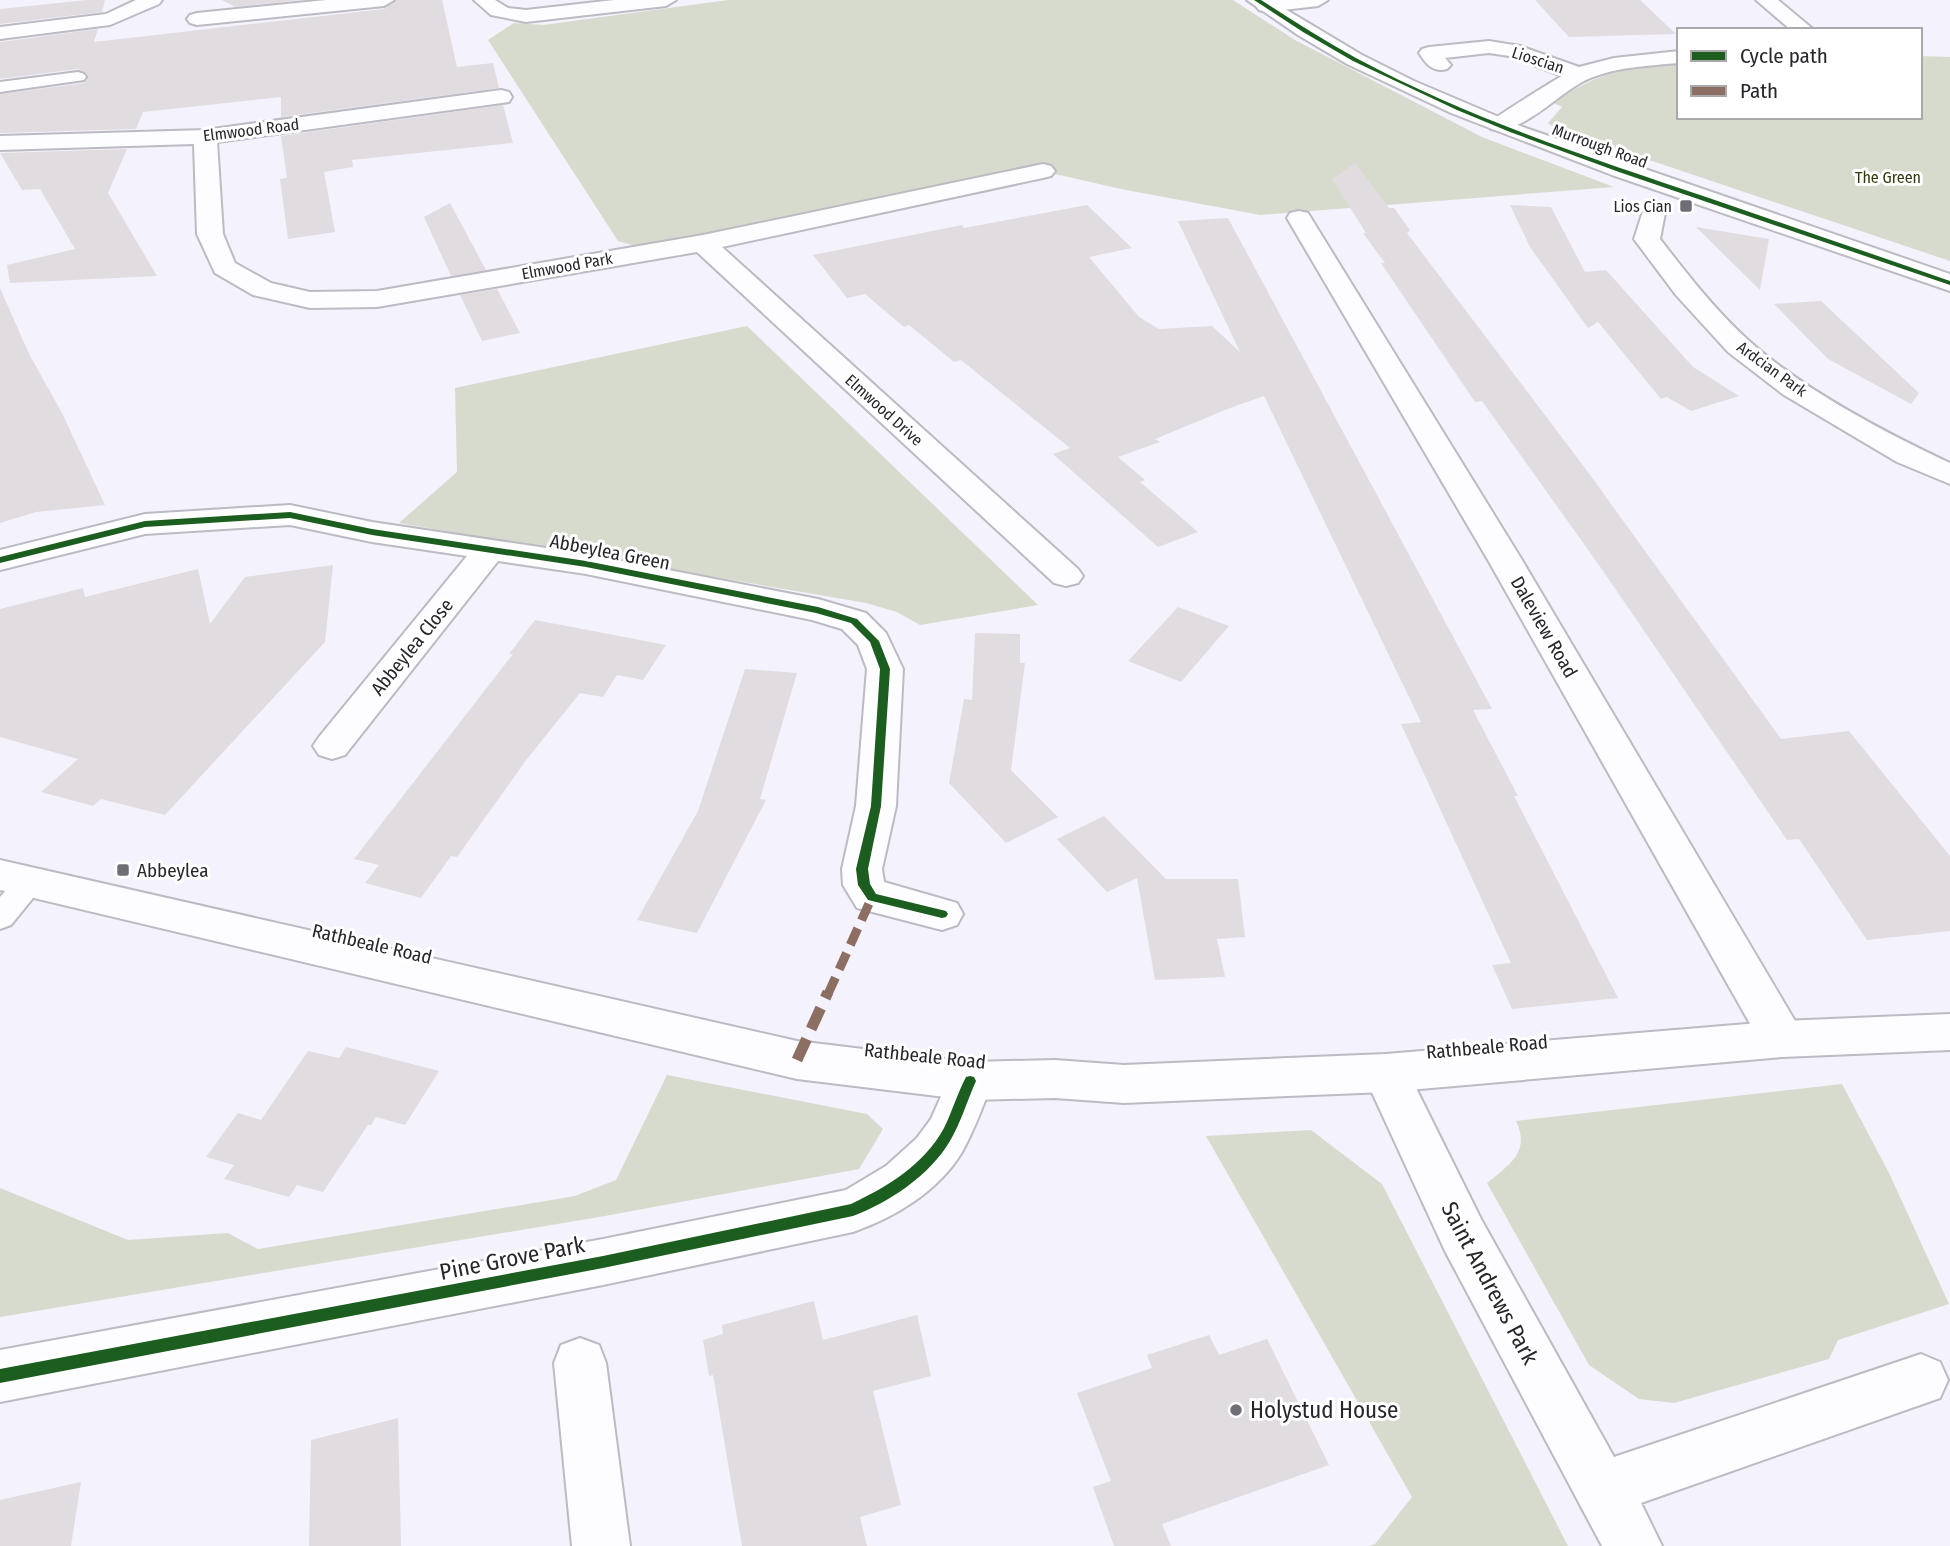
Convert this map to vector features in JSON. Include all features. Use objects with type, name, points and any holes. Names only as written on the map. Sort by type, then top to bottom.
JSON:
[{"type":"street","points":[[0,33],[110,19],[152,0]]},
{"type":"street","points":[[197,19],[233,8],[384,0]]},
{"type":"street","points":[[484,0],[489,7],[526,16],[666,0]]},
{"type":"street","points":[[1261,3],[1318,0]]},
{"type":"street","points":[[1766,0],[1801,28]]},
{"type":"street","name":"Murrough Road","points":[[1261,3],[1343,53],[1499,124],[1568,152],[1950,283]]},
{"type":"street","name":"Lioscian","points":[[1440,65],[1429,52],[1489,47],[1537,57],[1580,75]]},
{"type":"street","name":"Lioscian","points":[[1499,124],[1514,119],[1547,94],[1580,75],[1630,61],[1677,57]]},
{"type":"street","name":"Elmwood Road","points":[[0,143],[205,137],[501,97]]},
{"type":"street","name":"Elmwood Park","points":[[205,137],[209,234],[224,267],[262,289],[310,300],[377,299],[703,243],[1042,171]]},
{"type":"street","name":"Ardcian Park","points":[[1653,214],[1647,239],[1685,289],[1738,346],[1794,389],[1908,455],[1950,475]]},
{"type":"street","name":"Daleview Road","points":[[1299,218],[1505,560],[1782,1039]]},
{"type":"street","name":"Elmwood Drive","points":[[703,243],[1066,576]]},
{"type":"street","name":"Abbeylea Green","points":[[0,560],[145,524],[290,515],[372,532],[492,548],[818,610],[854,621],[874,641],[885,669],[876,806],[862,869],[864,885],[872,897],[942,915]]},
{"type":"street","name":"Abbeylea Close","points":[[332,746],[492,548]]},
{"type":"street","name":"Rathbeale Road","points":[[16,879],[797,1060],[970,1081],[1055,1079],[1124,1084],[1386,1073],[1782,1039],[1950,1032]]},
{"type":"street","name":"Saint Andrews Park","points":[[1386,1073],[1463,1236],[1633,1546]]},
{"type":"street","name":"Pine Grove Park","points":[[0,1376],[603,1262],[853,1210],[883,1196],[921,1168],[944,1139],[970,1081]]},
{"type":"street","points":[[580,1363],[601,1546]]},
{"type":"street","points":[[1601,1489],[1921,1380]]},
{"type":"lane","points":[[0,88],[78,77]]},
{"type":"lane","points":[[0,917],[16,879]]},
{"type":"green space","points":[[728,0],[1233,0],[1295,40],[1482,137],[1614,187],[1260,215],[1042,171],[654,251],[618,241],[488,40],[514,23],[543,25]]},
{"type":"green space","name":"The Green","points":[[1922,56],[1950,57],[1950,261],[1557,129],[1548,123],[1562,107],[1554,103],[1569,93],[1598,78],[1644,67],[1677,63],[1677,119],[1922,119]]},
{"type":"green space","points":[[747,326],[1038,605],[920,625],[897,612],[866,603],[399,523],[457,472],[455,388]]},
{"type":"green space","points":[[667,1075],[867,1114],[883,1129],[859,1169],[605,1216],[0,1317],[0,1188],[128,1240],[228,1233],[258,1249],[575,1196],[616,1180]]},
{"type":"green space","points":[[1842,1084],[1889,1173],[1949,1304],[1838,1340],[1829,1359],[1674,1403],[1639,1399],[1589,1365],[1487,1183],[1510,1164],[1519,1149],[1521,1141],[1516,1121]]},
{"type":"green space","points":[[1311,1130],[1382,1184],[1568,1546],[1369,1546],[1375,1544],[1412,1497],[1206,1136]]},
{"type":"building","points":[[105,0],[102,12],[0,24],[0,9]]},
{"type":"building","points":[[222,0],[300,0],[235,7]]},
{"type":"building","points":[[396,0],[442,0],[457,67],[493,63],[499,88],[281,117],[281,97],[143,112],[136,129],[0,133],[0,94],[84,83],[88,78],[86,73],[78,69],[0,79],[0,42],[98,29],[94,42],[384,9]]},
{"type":"building","points":[[1535,0],[1640,0],[1676,34],[1569,37]]},
{"type":"building","points":[[503,105],[513,143],[352,160],[353,167],[324,172],[335,232],[288,239],[280,179],[287,178],[281,136]]},
{"type":"building","points":[[127,149],[108,193],[157,276],[10,283],[7,265],[75,249],[40,189],[22,190],[0,153]]},
{"type":"building","points":[[1355,163],[1389,208],[1394,208],[1410,230],[1407,233],[1585,468],[1781,739],[1849,731],[1950,856],[1950,931],[1867,940],[1799,839],[1787,840],[1601,568],[1482,401],[1475,402],[1381,263],[1385,263],[1363,233],[1366,233],[1332,179]]},
{"type":"building","points":[[450,203],[486,270],[451,276],[424,217]]},
{"type":"building","points":[[1087,205],[1132,248],[1089,257],[1139,317],[1159,329],[1212,326],[1240,352],[1178,221],[1228,218],[1492,709],[1473,710],[1618,998],[1512,1009],[1492,965],[1511,963],[1401,724],[1421,722],[1264,396],[1155,439],[1160,442],[1118,457],[1145,480],[1140,482],[1198,532],[1158,547],[1053,454],[1070,448],[961,360],[954,362],[909,325],[904,327],[865,294],[847,298],[813,255],[962,225],[964,228]]},
{"type":"building","points":[[1510,205],[1551,207],[1585,272],[1606,270],[1693,367],[1739,396],[1691,411],[1667,397],[1661,399],[1598,322],[1588,328],[1530,247]]},
{"type":"building","points":[[1696,227],[1769,239],[1760,290]]},
{"type":"building","points":[[0,288],[29,354],[62,413],[105,505],[36,512],[0,523]]},
{"type":"building","points":[[497,289],[520,333],[482,341],[460,295]]},
{"type":"building","points":[[1821,301],[1919,393],[1911,404],[1828,359],[1774,304]]},
{"type":"building","points":[[333,565],[325,642],[165,815],[101,799],[93,806],[41,792],[78,759],[0,737],[0,609],[83,588],[85,597],[198,569],[210,624],[245,577]]},
{"type":"building","points":[[1178,607],[1229,626],[1181,682],[1128,661]]},
{"type":"building","points":[[535,620],[666,645],[643,680],[617,675],[603,697],[580,693],[527,759],[457,857],[451,856],[421,898],[365,883],[379,865],[354,859],[513,654],[509,654]]},
{"type":"building","points":[[975,633],[1020,634],[1020,663],[1025,663],[1011,770],[1058,817],[1006,843],[949,783],[964,699],[972,700]]},
{"type":"building","points":[[745,669],[797,673],[760,799],[766,800],[697,933],[637,920],[698,811]]},
{"type":"building","points":[[1104,816],[1166,879],[1238,879],[1245,937],[1217,939],[1225,977],[1155,980],[1137,878],[1107,892],[1057,839]]},
{"type":"building","points":[[346,1047],[439,1071],[405,1125],[376,1117],[323,1192],[297,1185],[289,1197],[224,1179],[234,1165],[206,1157],[238,1113],[261,1120],[308,1051],[339,1058]]},
{"type":"building","points":[[814,1301],[823,1340],[917,1315],[931,1376],[873,1391],[901,1505],[860,1517],[867,1546],[742,1546],[713,1375],[709,1376],[703,1340],[723,1334],[722,1325]]},
{"type":"building","points":[[1209,1335],[1219,1355],[1267,1339],[1329,1465],[1162,1524],[1171,1546],[1114,1546],[1093,1487],[1111,1481],[1077,1393],[1152,1368],[1147,1355]]},
{"type":"building","points":[[398,1418],[401,1546],[309,1546],[311,1440]]},
{"type":"building","points":[[81,1482],[71,1546],[0,1546],[0,1500]]},
{"type":"marked path","points":[[797,1060],[872,897]]},
{"type":"cycle path","points":[[1257,0],[1355,59],[1406,85],[1512,131],[1950,283]]},
{"type":"cycle path","points":[[0,560],[145,524],[290,515],[372,532],[586,564],[818,610],[854,621],[874,641],[885,669],[876,806],[862,869],[864,885],[872,897],[942,914]]},
{"type":"cycle path","points":[[0,1376],[603,1262],[853,1210],[903,1182],[925,1163],[951,1127],[970,1081]]},
{"type":"place","name":"Lios Cian","points":[[1686,206]]},
{"type":"place","name":"Abbeylea","points":[[123,870]]},
{"type":"place","name":"Holystud House","points":[[1236,1410]]}]
